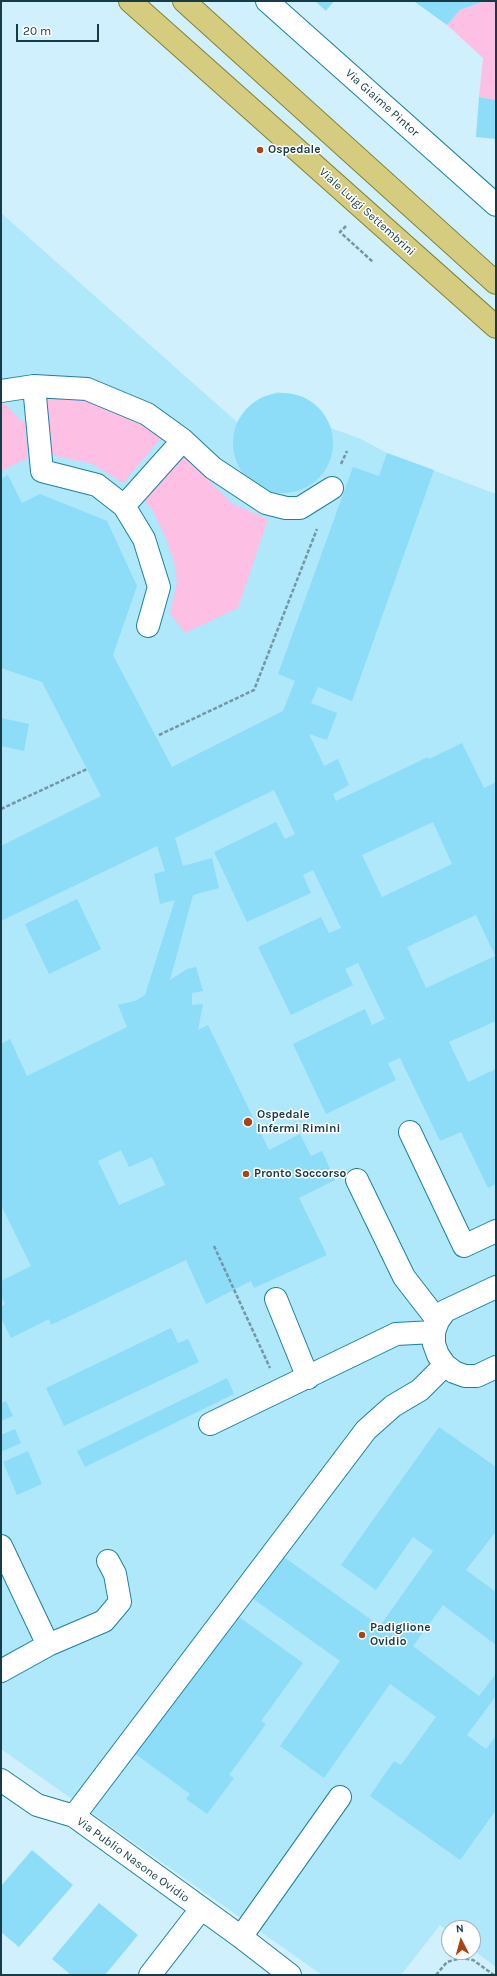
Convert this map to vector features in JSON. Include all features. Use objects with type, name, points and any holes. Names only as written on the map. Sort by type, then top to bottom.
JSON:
[{"type":"main road","name":"Viale Luigi Settembrini","points":[[130,1],[496,327]]},
{"type":"main road","points":[[184,1],[496,283]]},
{"type":"street","name":"Via Giaime Pintor","points":[[267,1],[496,205]]},
{"type":"street","points":[[1,391],[34,386],[87,389],[147,414],[183,440],[213,468],[266,503],[286,508],[300,508],[332,488]]},
{"type":"street","points":[[34,386],[42,471],[97,485],[124,506],[144,539],[159,587],[148,626]]},
{"type":"street","points":[[124,506],[183,440]]},
{"type":"street","points":[[410,1132],[464,1246],[496,1231]]},
{"type":"street","points":[[357,1180],[404,1277],[436,1326]]},
{"type":"street","points":[[496,1287],[445,1311],[436,1326],[436,1349],[445,1365],[454,1372],[465,1376],[477,1376],[496,1367]]},
{"type":"street","points":[[276,1299],[308,1378]]},
{"type":"street","points":[[210,1424],[308,1378],[396,1334],[436,1326]]},
{"type":"street","points":[[74,1816],[366,1430],[393,1406],[420,1390],[445,1365]]},
{"type":"street","points":[[1,1546],[48,1645]]},
{"type":"street","points":[[1,1671],[48,1645],[104,1621],[120,1602],[116,1574],[108,1561]]},
{"type":"street","name":"Via Publio Nasone Ovidio","points":[[1,1780],[37,1805],[74,1816],[241,1937],[290,1975]]},
{"type":"street","points":[[241,1937],[340,1797]]},
{"type":"street","name":"Via Publio Nasone Ovidio","points":[[150,1975],[201,1909]]},
{"type":"path","points":[[340,232],[373,262]]},
{"type":"path","points":[[159,735],[254,690],[318,524]]},
{"type":"path","points":[[1,809],[87,769]]},
{"type":"path","points":[[214,1246],[273,1374]]},
{"type":"path","points":[[436,1975],[447,1962],[461,1958],[473,1960],[494,1975]]},
{"type":"shaded area","points":[[486,1],[496,1],[496,100],[479,97],[483,58],[447,25],[460,10]]},
{"type":"shaded area","name":"Ospedale Infermi Rimini","points":[[1,213],[237,422],[246,409],[262,397],[278,392],[296,395],[305,398],[322,411],[331,428],[361,439],[387,453],[496,494],[496,1967],[481,1956],[481,1920],[441,1920],[441,1926],[440,1925],[401,1975],[322,1975],[1,1749]]},
{"type":"shaded area","points":[[50,394],[86,399],[127,414],[161,434],[161,438],[123,483],[92,464],[56,456],[50,453],[47,399]]},
{"type":"shaded area","points":[[1,400],[25,424],[28,458],[1,471]]},
{"type":"shaded area","points":[[180,456],[187,456],[211,483],[233,504],[268,519],[238,608],[185,633],[170,613],[177,582],[174,562],[165,536],[153,511],[142,497]]},
{"type":"building","points":[[315,1],[334,1],[326,11]]},
{"type":"building","points":[[485,1],[460,10],[447,25],[415,2]]},
{"type":"building","points":[[479,97],[496,100],[496,139],[476,137]]},
{"type":"building","points":[[283,393],[302,396],[319,407],[330,424],[333,443],[330,462],[319,479],[302,490],[283,493],[264,490],[247,479],[236,462],[233,443],[236,424],[247,407],[264,396]]},
{"type":"building","points":[[387,453],[434,470],[352,701],[318,687],[311,703],[337,713],[327,740],[309,734],[324,766],[338,759],[349,785],[333,794],[336,801],[428,757],[429,759],[462,743],[484,788],[496,782],[496,1021],[449,1042],[468,1082],[496,1069],[496,1184],[488,1188],[461,1132],[440,1141],[400,1058],[388,1063],[396,1080],[326,1114],[293,1044],[365,1009],[372,1025],[385,1019],[358,963],[345,969],[353,985],[291,1015],[258,947],[321,917],[329,933],[341,928],[313,870],[303,875],[311,893],[247,922],[214,852],[276,822],[285,839],[295,834],[274,790],[175,838],[183,866],[212,858],[219,888],[193,895],[170,980],[187,969],[196,967],[203,991],[192,993],[192,1005],[203,1004],[198,1030],[208,1025],[269,1150],[300,1134],[311,1156],[322,1151],[335,1180],[299,1198],[327,1255],[254,1288],[251,1281],[206,1304],[186,1260],[51,1325],[49,1319],[11,1338],[1,1318],[1,1307],[5,1304],[1,1295],[1,1281],[31,1266],[1,1205],[1,1044],[10,1039],[27,1076],[127,1027],[118,1005],[135,1001],[145,995],[175,900],[160,904],[154,874],[165,871],[157,846],[1,921],[1,846],[101,796],[42,682],[1,668],[1,479],[8,475],[22,503],[40,494],[107,521],[137,586],[113,655],[172,767],[283,711],[295,681],[278,674],[353,467],[379,476]],"holes":[[[433,822],[452,864],[382,897],[362,855]],[[476,915],[495,956],[426,988],[407,947]],[[121,1150],[129,1167],[152,1157],[165,1185],[119,1205],[98,1161]]]},
{"type":"building","points":[[1,718],[29,724],[24,751],[1,746]]},
{"type":"building","points":[[77,899],[101,949],[49,974],[25,924]]},
{"type":"building","points":[[171,1328],[178,1343],[188,1339],[199,1362],[64,1426],[46,1388]]},
{"type":"building","points":[[227,1378],[234,1394],[85,1467],[77,1451]]},
{"type":"building","points":[[6,1401],[13,1416],[1,1421],[1,1404]]},
{"type":"building","name":"Padiglione Ovidio","points":[[439,1427],[496,1467],[496,1535],[494,1534],[466,1570],[496,1592],[496,1645],[443,1605],[413,1646],[479,1696],[496,1674],[496,1696],[467,1735],[486,1749],[496,1736],[496,1810],[460,1860],[370,1796],[394,1761],[401,1765],[436,1717],[390,1684],[324,1778],[280,1746],[340,1661],[252,1598],[281,1555],[380,1626],[433,1551],[413,1537],[376,1590],[341,1565]]},
{"type":"building","points":[[15,1429],[21,1443],[1,1452],[1,1435]]},
{"type":"building","points":[[28,1451],[42,1484],[17,1495],[3,1462]]},
{"type":"building","points":[[235,1614],[303,1663],[261,1721],[266,1724],[229,1775],[234,1778],[207,1814],[186,1799],[190,1794],[134,1753]]},
{"type":"building","points":[[32,1850],[73,1885],[19,1947],[1,1932],[1,1886]]},
{"type":"building","points":[[99,1903],[138,1935],[105,1975],[71,1975],[52,1959]]},
{"type":"place","name":"Ospedale","points":[[260,150]]},
{"type":"place","name":"Ospedale Infermi Rimini","points":[[248,1122]]},
{"type":"place","name":"Pronto Soccorso","points":[[246,1174]]},
{"type":"place","name":"Padiglione Ovidio","points":[[362,1635]]}]
